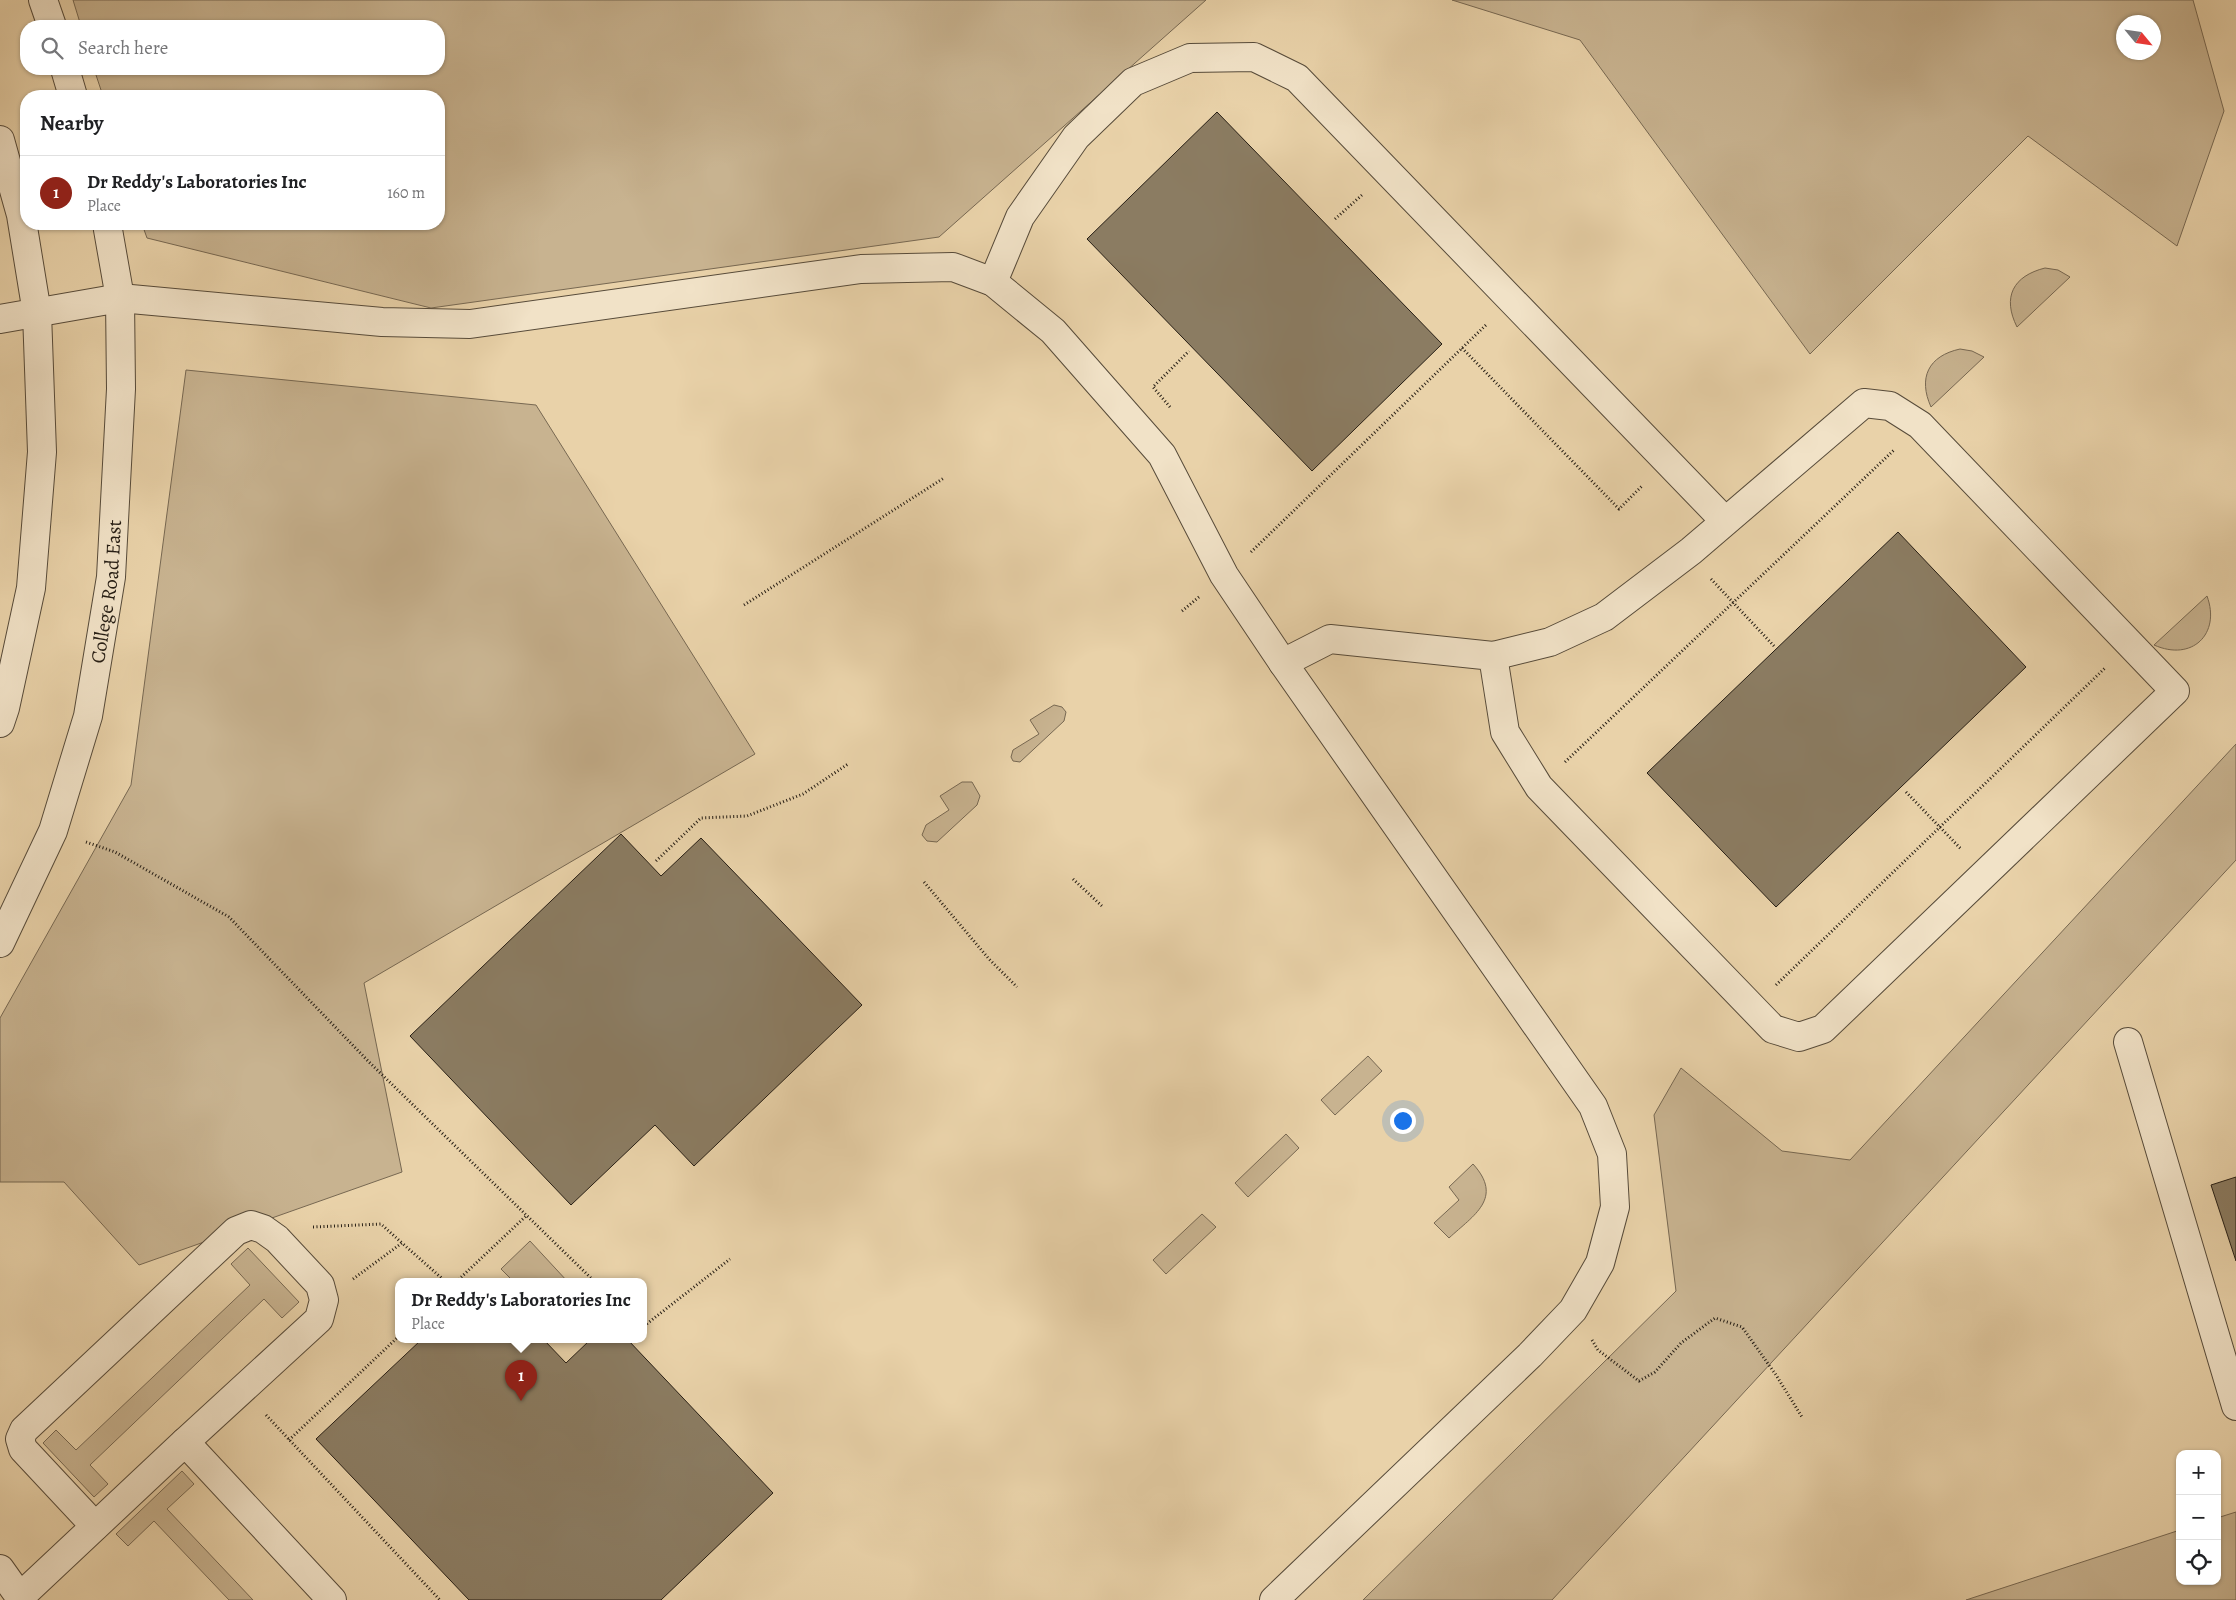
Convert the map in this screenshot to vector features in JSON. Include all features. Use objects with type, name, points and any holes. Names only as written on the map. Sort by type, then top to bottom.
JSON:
[{"type":"street","points":[[44,0],[50,20]]},
{"type":"street","points":[[993,282],[1020,217],[1070,145],[1133,82],[1190,58],[1254,57],[1297,78],[1726,521]]},
{"type":"street","points":[[67,75],[71,90]]},
{"type":"street","points":[[0,140],[20,208]]},
{"type":"street","points":[[0,723],[5,708],[31,588],[42,452],[37,313],[24,230]]},
{"type":"street","name":"College Road East","points":[[0,943],[53,831],[88,716],[111,577],[121,389],[120,298],[108,230]]},
{"type":"street","points":[[0,319],[120,298],[382,322],[470,324],[861,269],[953,267],[993,282],[1053,331],[1162,455],[1224,575],[1283,663],[1592,1106],[1612,1154],[1615,1206],[1600,1263],[1573,1310],[1530,1355],[1274,1600]]},
{"type":"street","points":[[1283,663],[1330,639],[1493,656],[1550,642],[1604,618],[1691,551],[1864,403],[1890,406],[1920,425],[2175,691],[1824,1029],[1799,1037],[1773,1029],[1539,787],[1505,732],[1493,656]]},
{"type":"street","points":[[2128,1042],[2236,1406]]},
{"type":"street","points":[[0,1570],[21,1599],[95,1526],[319,1319],[324,1300],[320,1285],[277,1239],[263,1228],[251,1225],[236,1231],[24,1430],[20,1439],[22,1449],[95,1526]]},
{"type":"street","points":[[185,1442],[332,1600]]},
{"type":"path","points":[[1334,219],[1364,193]]},
{"type":"path","points":[[1248,554],[1490,321]]},
{"type":"path","points":[[1462,348],[1619,509],[1644,484],[1649,490]]},
{"type":"path","points":[[1539,787],[1920,425]]},
{"type":"path","points":[[744,605],[944,478]]},
{"type":"path","points":[[1709,577],[1774,646]]},
{"type":"path","points":[[1753,1008],[2129,644]]},
{"type":"path","points":[[656,861],[701,818],[748,816],[802,794],[848,764]]},
{"type":"path","points":[[1906,792],[1985,874]]},
{"type":"path","points":[[53,831],[115,852],[229,917],[368,1061],[590,1278]]},
{"type":"path","points":[[1073,879],[1103,907]]},
{"type":"path","points":[[924,882],[989,959],[1017,987]]},
{"type":"path","points":[[460,1278],[526,1216]]},
{"type":"path","points":[[263,1228],[381,1224],[441,1278]]},
{"type":"path","points":[[324,1300],[402,1243]]},
{"type":"path","points":[[647,1324],[730,1258]]},
{"type":"path","points":[[1573,1310],[1598,1350],[1639,1381],[1655,1372],[1681,1343],[1715,1318],[1742,1327],[1776,1375],[1802,1417]]},
{"type":"path","points":[[289,1440],[395,1340]]},
{"type":"path","points":[[242,1390],[440,1600]]},
{"type":"shaded area","points":[[73,0],[1206,0],[939,237],[431,308],[147,238],[144,230],[445,230],[445,90],[101,90],[96,75],[445,75],[445,20],[79,20]]},
{"type":"shaded area","points":[[1452,0],[2193,0],[2224,111],[2177,246],[2028,136],[1810,354],[1580,40]]},
{"type":"shaded area","points":[[2045,268],[2058,270],[2070,277],[2017,327],[2011,306],[2013,289],[2025,276]]},
{"type":"shaded area","points":[[1960,349],[1972,351],[1984,357],[1931,407],[1926,387],[1926,378],[1929,370],[1940,357]]},
{"type":"shaded area","points":[[186,370],[536,405],[755,754],[364,983],[402,1172],[139,1265],[64,1182],[0,1182],[0,1018],[131,785]]},
{"type":"shaded area","points":[[2207,596],[2210,622],[2206,633],[2200,641],[2191,647],[2180,650],[2154,645]]},
{"type":"shaded area","points":[[1054,705],[1062,707],[1066,712],[1064,721],[1020,762],[1013,761],[1011,757],[1013,750],[1039,734],[1030,720]]},
{"type":"shaded area","points":[[2236,744],[2236,860],[1552,1600],[1363,1600],[1676,1291],[1654,1115],[1681,1068],[1782,1151],[1850,1160]]},
{"type":"shaded area","points":[[962,782],[972,782],[980,796],[977,805],[937,842],[927,841],[922,835],[926,825],[949,810],[940,796]]},
{"type":"shaded area","points":[[1368,1056],[1382,1071],[1335,1115],[1321,1100]]},
{"type":"shaded area","points":[[1286,1134],[1299,1148],[1248,1197],[1235,1183]]},
{"type":"shaded area","points":[[1473,1164],[1482,1176],[1486,1187],[1486,1196],[1476,1213],[1449,1238],[1434,1223],[1459,1200],[1449,1187]]},
{"type":"shaded area","points":[[1202,1214],[1216,1227],[1166,1274],[1153,1260]]},
{"type":"shaded area","points":[[530,1241],[564,1278],[510,1278],[501,1269]]},
{"type":"shaded area","points":[[248,1248],[299,1302],[282,1318],[264,1299],[90,1465],[108,1484],[94,1497],[43,1443],[56,1430],[76,1450],[250,1285],[231,1264]]},
{"type":"shaded area","points":[[182,1471],[194,1484],[167,1509],[253,1600],[229,1600],[154,1521],[128,1546],[116,1534]]},
{"type":"shaded area","points":[[2236,1512],[2236,1600],[1966,1600],[2176,1531],[2176,1585],[2221,1585],[2221,1517]]},
{"type":"building","points":[[1217,112],[1442,344],[1312,471],[1087,239]]},
{"type":"building","points":[[1898,532],[2026,667],[1776,907],[1647,773]]},
{"type":"building","points":[[621,834],[661,876],[701,838],[862,1005],[694,1166],[655,1125],[571,1205],[410,1036]]},
{"type":"building","points":[[2236,1177],[2236,1261],[2211,1185]]},
{"type":"building","points":[[418,1343],[547,1343],[566,1363],[587,1343],[631,1343],[773,1493],[661,1600],[469,1600],[316,1439]]},
{"type":"place","name":"Dr Reddy's Laboratories Inc","points":[[521,1401]]}]
